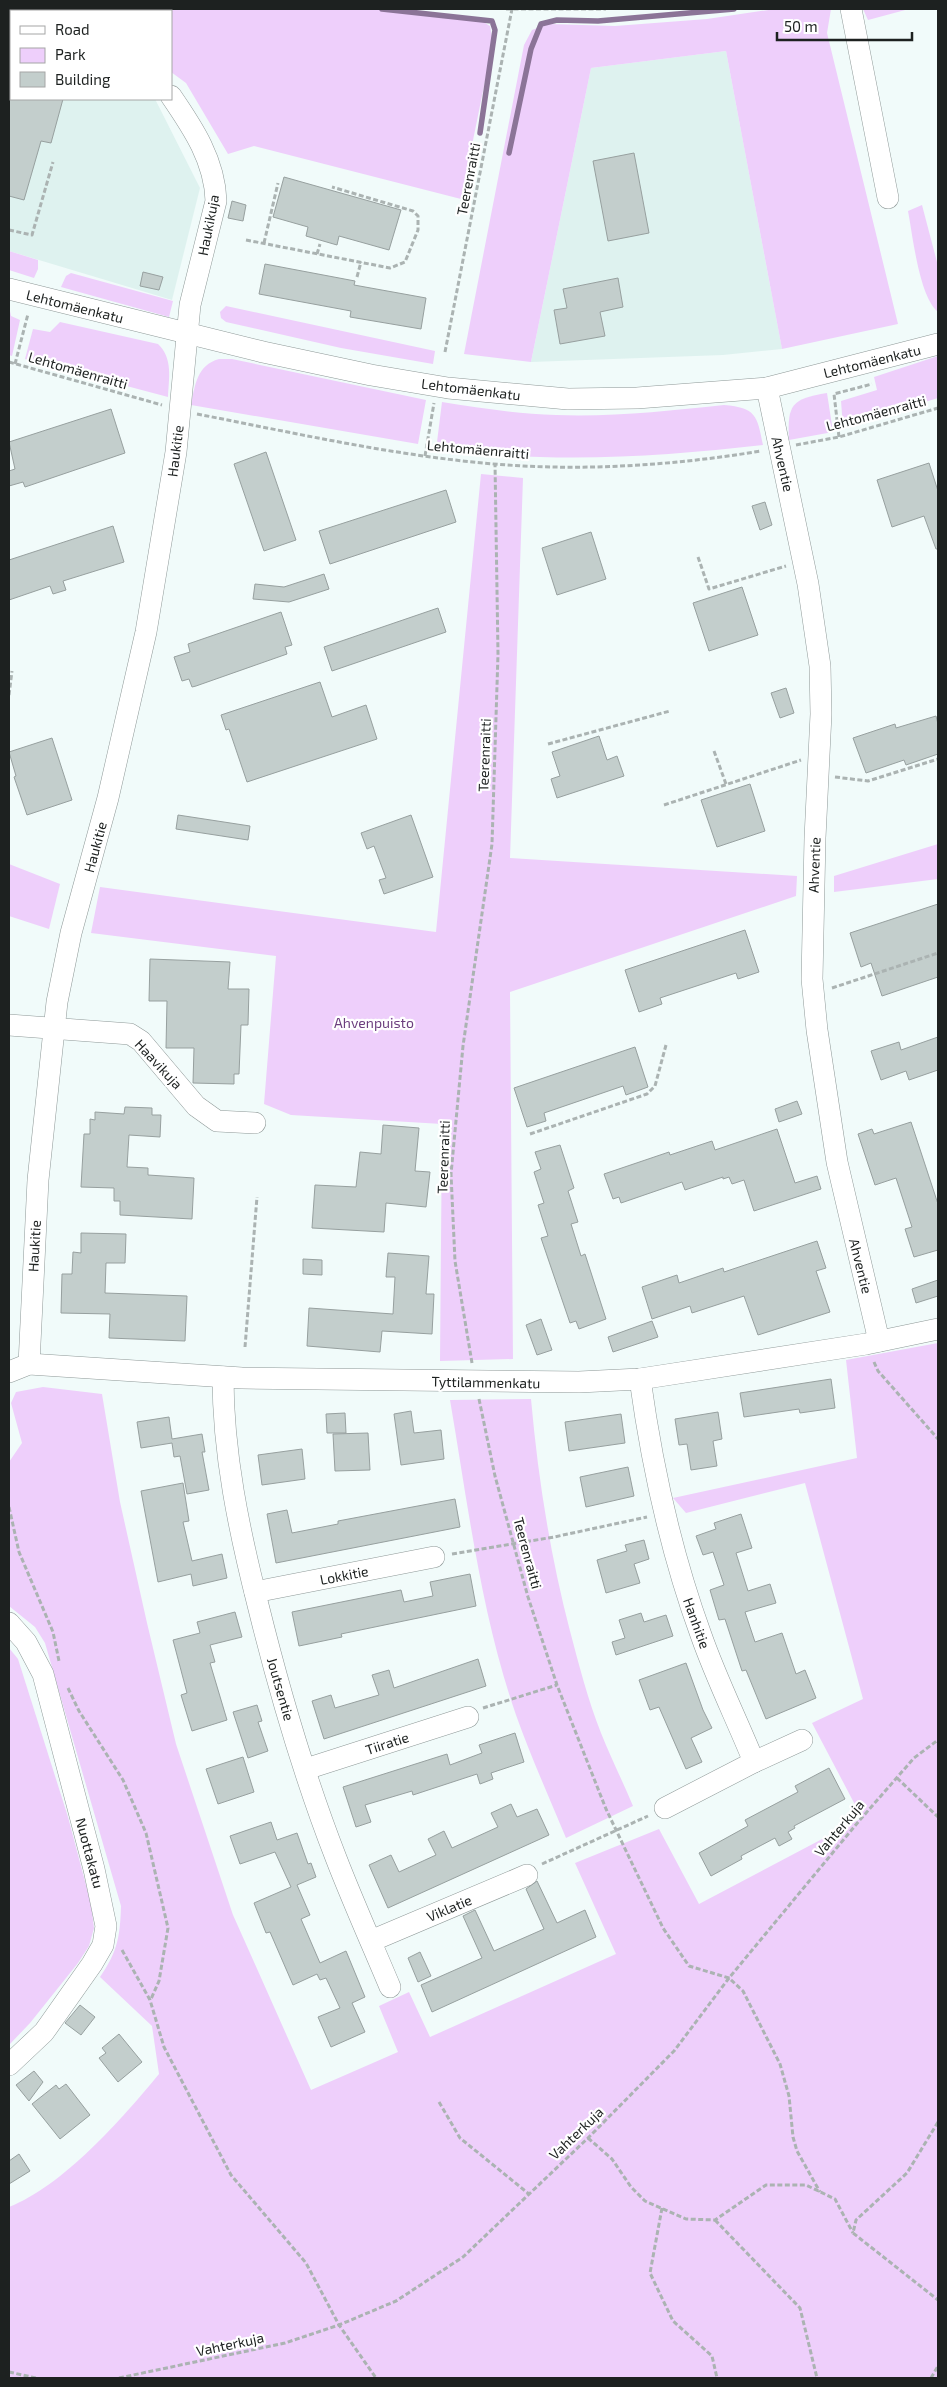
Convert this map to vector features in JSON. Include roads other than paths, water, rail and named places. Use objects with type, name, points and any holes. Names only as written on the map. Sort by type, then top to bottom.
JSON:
[{"type":"street","points":[[850,9],[888,198]]},
{"type":"street","name":"Haukikuja","points":[[172,97],[194,130],[215,185],[216,201],[190,305],[188,334]]},
{"type":"street","name":"Lehtomäenkatu","points":[[9,289],[188,334],[371,375],[448,388],[507,395],[568,399],[638,398],[767,388],[938,344]]},
{"type":"street","name":"Haukitie","points":[[29,1364],[38,1180],[53,1029],[72,933],[108,798],[146,632],[174,462],[188,334]]},
{"type":"street","name":"Ahventie","points":[[767,388],[805,567],[820,666],[821,714],[813,894],[813,995],[837,1162],[872,1342]]},
{"type":"street","name":"Haavikuja","points":[[9,1025],[130,1034],[141,1041],[196,1106],[217,1121],[255,1123]]},
{"type":"street","name":"Tyttilammenkatu","points":[[29,1364],[223,1377],[383,1381],[550,1382],[640,1379],[872,1342],[938,1329]]},
{"type":"street","points":[[9,1372],[29,1364]]},
{"type":"street","name":"Joutsentie","points":[[223,1377],[229,1466],[244,1545],[273,1663],[336,1857],[390,1987]]},
{"type":"street","name":"Hanhitie","points":[[640,1379],[664,1514],[678,1565],[701,1637],[754,1762]]},
{"type":"street","name":"Lokkitie","points":[[255,1592],[434,1557]]},
{"type":"street","name":"Nuottakatu","points":[[9,1623],[26,1642],[43,1674],[97,1878],[106,1926],[103,1945],[92,1964],[44,2032],[9,2065]]},
{"type":"street","name":"Tiiratie","points":[[306,1769],[468,1717]]},
{"type":"street","points":[[665,1808],[754,1762],[802,1740]]},
{"type":"street","name":"Viklatie","points":[[371,1941],[527,1875]]},
{"type":"waterway","points":[[382,9],[492,21],[495,30],[480,133]]},
{"type":"waterway","points":[[509,153],[531,49],[541,24],[557,20],[598,21],[734,9]]},
{"type":"park label","name":"Ahvenpuisto","points":[[374,1022]]}]
